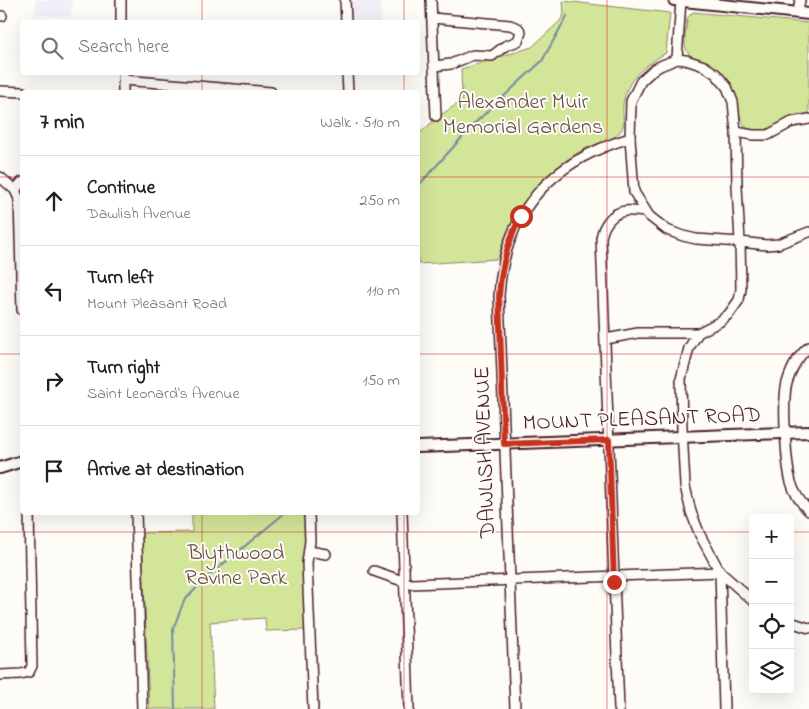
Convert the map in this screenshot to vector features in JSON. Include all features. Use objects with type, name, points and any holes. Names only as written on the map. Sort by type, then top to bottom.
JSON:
[{"type":"main road","points":[[679,0],[809,14]]},
{"type":"main road","name":"MOUNT PLEASANT ROAD","points":[[420,448],[809,432]]},
{"type":"main road","points":[[0,468],[20,462]]},
{"type":"street","points":[[120,0],[121,20]]},
{"type":"street","points":[[345,0],[346,20]]},
{"type":"street","points":[[431,0],[436,116]]},
{"type":"street","points":[[677,59],[679,0]]},
{"type":"street","points":[[798,12],[800,0]]},
{"type":"street","points":[[432,18],[510,25],[518,28],[521,36],[518,40],[505,46],[492,56],[473,55],[451,64],[434,66]]},
{"type":"street","points":[[606,339],[638,333],[698,333],[723,320],[734,309],[739,300],[741,283],[740,242],[733,102],[727,86],[704,66],[677,59],[653,70],[636,88],[630,108],[634,192],[646,212],[667,230],[702,240],[740,242],[771,245],[809,232]]},
{"type":"street","points":[[347,75],[348,90]]},
{"type":"street","points":[[123,90],[123,76],[239,90]]},
{"type":"street","points":[[0,91],[20,92]]},
{"type":"street","points":[[736,132],[753,136],[768,135],[792,122],[809,119]]},
{"type":"street","name":"DAWLISH AVENUE","points":[[515,709],[499,296],[502,266],[514,229],[529,204],[557,174],[591,152],[630,138]]},
{"type":"street","points":[[0,177],[15,190],[19,199],[20,236]]},
{"type":"street","points":[[15,190],[20,184]]},
{"type":"street","points":[[619,709],[601,238],[602,231],[608,221],[625,210],[634,192]]},
{"type":"street","points":[[625,210],[646,212]]},
{"type":"street","points":[[698,333],[689,348],[681,373],[685,486],[691,512],[704,544],[720,572],[749,597]]},
{"type":"street","points":[[809,347],[794,365],[786,385],[788,467],[791,483],[798,498],[809,512]]},
{"type":"street","points":[[0,675],[29,672],[32,666],[28,515]]},
{"type":"street","points":[[136,515],[142,709]]},
{"type":"street","points":[[309,515],[307,563],[313,709]]},
{"type":"street","points":[[402,515],[409,709]]},
{"type":"street","points":[[309,551],[326,554]]},
{"type":"street","points":[[374,571],[411,584],[720,572]]},
{"type":"street","points":[[720,572],[724,709]]},
{"type":"street","points":[[794,623],[809,628]]},
{"type":"shaded area","points":[[36,0],[72,0],[71,17],[35,15]]},
{"type":"shaded area","points":[[349,0],[380,0],[381,20],[349,20]]},
{"type":"green space","name":"Alexander Muir Memorial Gardens","points":[[563,1],[670,13],[666,53],[650,63],[632,80],[625,96],[623,123],[620,132],[607,141],[587,148],[568,159],[541,182],[529,196],[510,226],[498,259],[420,264],[420,133],[439,116],[462,101],[461,69],[532,47],[560,21],[564,14]]},
{"type":"green space","points":[[693,12],[809,23],[809,115],[765,131],[751,130],[746,127],[741,119],[737,98],[727,79],[711,65],[691,56],[686,48],[687,18]]},
{"type":"green space","name":"Blythwood Ravine Park","points":[[192,515],[306,515],[306,630],[266,631],[265,618],[210,622],[214,709],[149,709],[142,533],[192,532]]},
{"type":"waterway","points":[[420,184],[476,122],[542,61],[567,16]]},
{"type":"waterway","points":[[175,709],[173,629],[184,601],[205,579],[282,515]]},
{"type":"route","points":[[521,216],[508,244],[500,281],[504,444],[609,440],[614,582]]}]
